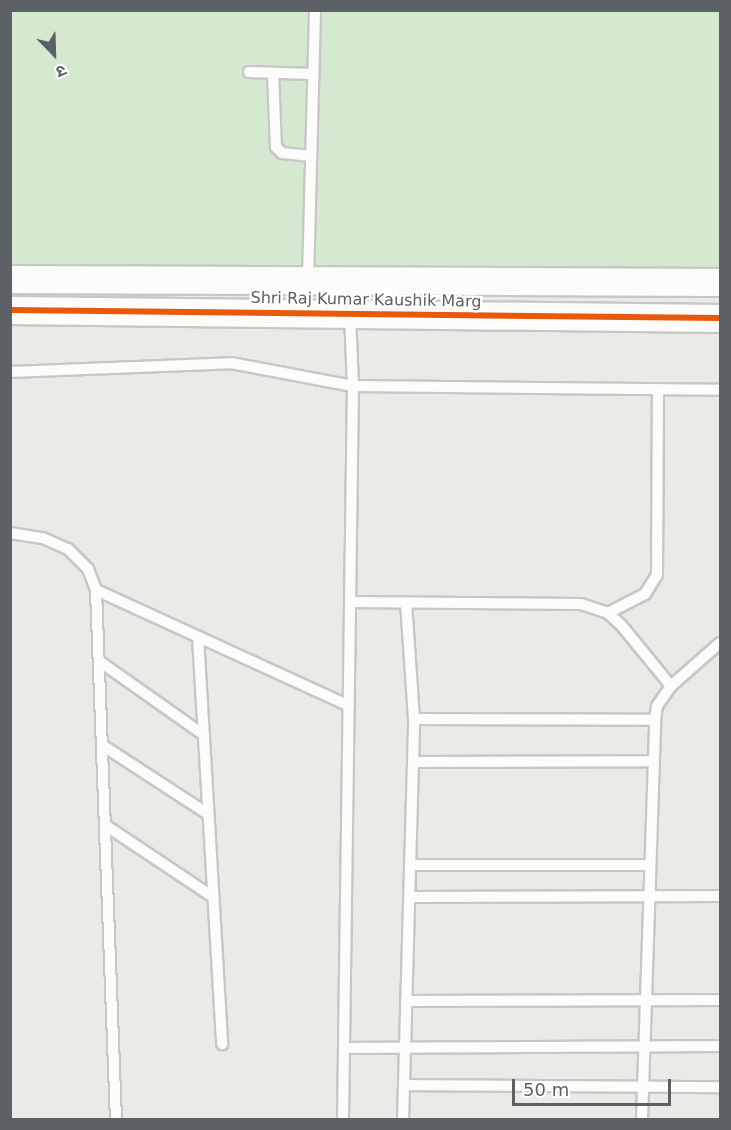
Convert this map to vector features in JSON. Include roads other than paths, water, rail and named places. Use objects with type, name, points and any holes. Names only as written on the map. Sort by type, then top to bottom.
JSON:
[{"type":"street","name":"Shri Raj Kumar Kaushik Marg","points":[[10,279],[720,282]]},
{"type":"street","name":"Shri Raj Kumar Kaushik Marg","points":[[10,310],[720,318]]},
{"type":"lane","points":[[308,280],[315,10]]},
{"type":"lane","points":[[249,72],[313,74]]},
{"type":"lane","points":[[273,73],[276,147],[282,153],[311,156]]},
{"type":"lane","points":[[343,1119],[353,386],[350,314]]},
{"type":"lane","points":[[10,372],[231,363],[353,386],[720,390]]},
{"type":"lane","points":[[608,613],[645,594],[657,575],[658,389]]},
{"type":"lane","points":[[10,533],[43,538],[68,549],[88,569],[96,590],[116,1119]]},
{"type":"lane","points":[[96,590],[349,706]]},
{"type":"lane","points":[[350,602],[581,604],[608,613],[622,626],[671,686]]},
{"type":"lane","points":[[403,1119],[414,719],[406,602]]},
{"type":"lane","points":[[198,637],[222,1044]]},
{"type":"lane","points":[[642,1119],[653,761],[657,706],[671,686],[720,643]]},
{"type":"lane","points":[[99,661],[204,735]]},
{"type":"lane","points":[[414,719],[655,720]]},
{"type":"lane","points":[[102,746],[208,814]]},
{"type":"lane","points":[[413,762],[653,761]]},
{"type":"lane","points":[[105,825],[213,897]]},
{"type":"lane","points":[[410,865],[650,865]]},
{"type":"lane","points":[[409,897],[720,896]]},
{"type":"lane","points":[[406,1001],[720,1000]]},
{"type":"lane","points":[[344,1048],[720,1046]]},
{"type":"lane","points":[[404,1085],[720,1087]]}]
